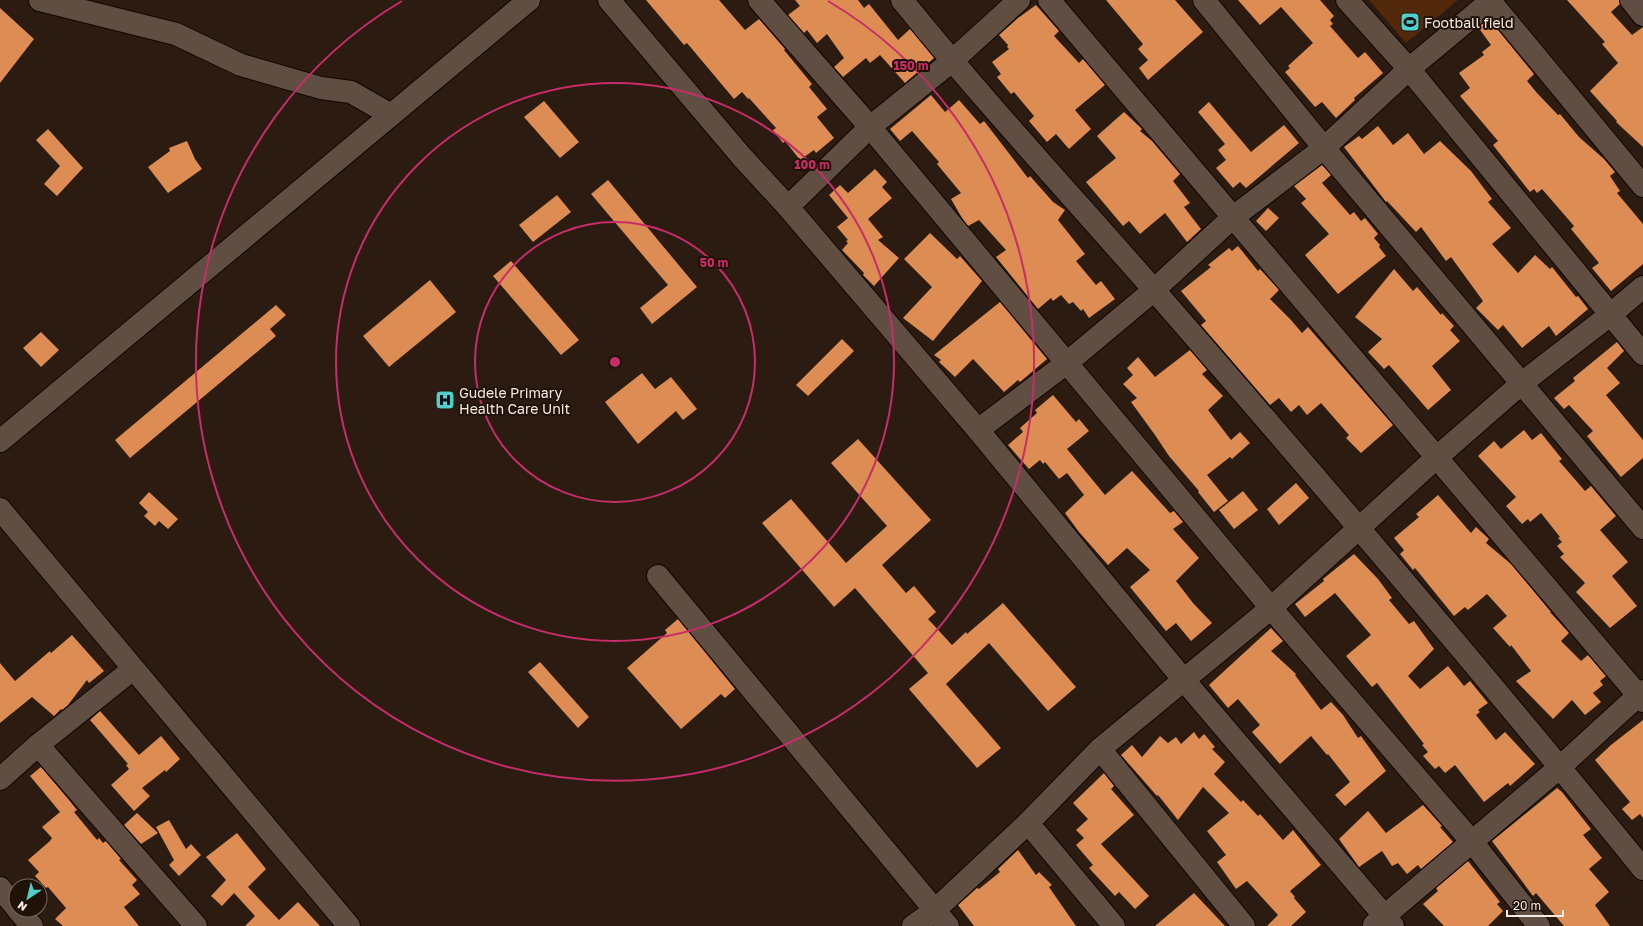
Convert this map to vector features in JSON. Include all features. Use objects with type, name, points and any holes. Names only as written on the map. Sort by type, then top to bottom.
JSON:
[{"type":"street","points":[[40,0],[176,34],[241,65],[321,88],[351,92],[391,115]]},
{"type":"street","points":[[0,441],[529,0]]},
{"type":"street","points":[[609,0],[742,157],[788,207],[978,430],[1384,923],[1641,696],[1436,458],[1049,0]]},
{"type":"street","points":[[759,0],[870,127],[1068,362],[1271,608],[1473,843],[1539,926]]},
{"type":"street","points":[[902,0],[952,61],[1154,290],[1358,529],[1560,767],[1643,869]]},
{"type":"street","points":[[788,207],[870,127],[952,61],[1019,0]]},
{"type":"street","points":[[1204,0],[1324,148],[1643,528]]},
{"type":"street","points":[[1347,0],[1409,69],[1643,354]]},
{"type":"street","points":[[978,430],[1068,362],[1154,290],[1232,218],[1324,148],[1409,69],[1491,0],[1643,186]]},
{"type":"street","points":[[1631,0],[1643,15]]},
{"type":"street","points":[[913,926],[941,918],[1028,823],[1100,749],[1183,679],[1271,608],[1436,458],[1522,383],[1610,315],[1643,287]]},
{"type":"street","points":[[0,509],[349,926]]},
{"type":"street","points":[[658,576],[941,918]]},
{"type":"street","points":[[0,778],[38,745],[133,669]]},
{"type":"street","points":[[38,745],[196,926]]},
{"type":"street","points":[[1100,749],[1244,926]]},
{"type":"street","points":[[1028,823],[1114,926]]},
{"type":"street","points":[[0,888],[8,898]]},
{"type":"street","points":[[25,918],[32,926]]},
{"type":"shaded area","name":"Football field","points":[[1369,0],[1458,0],[1406,43]]},
{"type":"building","points":[[646,0],[719,0],[745,30],[759,19],[812,84],[809,87],[827,109],[817,117],[834,138],[816,153],[814,150],[800,160],[785,141],[783,143],[773,130],[776,128],[749,98],[748,99],[742,92],[734,99],[687,43],[684,45]]},
{"type":"building","points":[[795,0],[858,0],[864,8],[869,4],[898,40],[910,29],[934,58],[905,83],[880,55],[870,63],[866,58],[843,77],[834,67],[844,58],[827,34],[817,43],[807,30],[804,33],[788,15],[800,6]]},
{"type":"building","points":[[1106,0],[1175,0],[1203,32],[1148,80],[1139,68],[1148,60],[1138,49],[1143,44]]},
{"type":"building","points":[[1238,0],[1320,0],[1334,16],[1330,20],[1333,24],[1330,26],[1358,58],[1365,52],[1383,73],[1354,98],[1355,100],[1336,118],[1322,102],[1315,107],[1285,72],[1290,68],[1288,66],[1313,43],[1281,7],[1260,25]]},
{"type":"building","points":[[1567,0],[1619,0],[1620,4],[1611,12],[1632,35],[1643,27],[1643,147],[1616,122],[1617,121],[1590,91],[1618,63],[1602,44],[1605,42]]},
{"type":"building","points":[[1036,5],[1059,31],[1054,36],[1079,63],[1083,59],[1105,85],[1075,110],[1091,129],[1069,149],[1056,134],[1047,142],[1029,121],[1034,116],[1014,92],[1011,94],[997,77],[1001,74],[992,62],[1009,49],[1007,47],[1008,45],[999,35],[1018,18]]},
{"type":"building","points":[[0,8],[34,39],[0,83]]},
{"type":"building","points":[[1489,19],[1534,74],[1527,81],[1558,115],[1560,114],[1579,137],[1604,159],[1615,172],[1610,176],[1620,191],[1617,193],[1643,224],[1643,264],[1611,291],[1592,268],[1599,263],[1571,229],[1574,226],[1542,189],[1537,193],[1534,189],[1530,192],[1493,145],[1498,141],[1460,96],[1470,88],[1459,73],[1484,55],[1482,52],[1491,45],[1478,27]]},
{"type":"building","points":[[931,95],[945,112],[959,100],[980,124],[984,121],[1028,178],[1030,176],[1053,202],[1065,210],[1058,220],[1085,254],[1076,261],[1096,285],[1101,281],[1115,299],[1089,318],[1083,309],[1081,311],[1073,302],[1069,304],[1061,295],[1053,301],[1051,298],[1038,309],[996,257],[1006,250],[979,220],[968,226],[962,218],[951,199],[961,193],[937,164],[939,162],[912,131],[900,141],[890,129]]},
{"type":"building","points":[[544,101],[579,142],[560,158],[524,117]]},
{"type":"building","points":[[1209,102],[1251,152],[1284,125],[1299,143],[1246,188],[1240,182],[1233,188],[1216,168],[1226,160],[1218,150],[1225,144],[1198,112]]},
{"type":"building","points":[[1124,112],[1142,129],[1140,131],[1152,141],[1180,174],[1173,181],[1190,203],[1184,207],[1201,229],[1187,242],[1165,213],[1140,234],[1129,221],[1123,226],[1086,182],[1116,158],[1097,136]]},
{"type":"building","points":[[1378,126],[1393,145],[1408,133],[1424,154],[1440,141],[1471,171],[1492,199],[1488,202],[1511,228],[1492,244],[1518,273],[1535,255],[1550,269],[1552,267],[1576,297],[1578,296],[1588,309],[1556,336],[1549,326],[1522,348],[1503,325],[1498,330],[1476,308],[1483,301],[1451,257],[1446,261],[1421,227],[1416,232],[1387,201],[1386,202],[1344,147],[1359,136],[1362,139]]},
{"type":"building","points":[[48,129],[83,168],[57,196],[44,184],[60,166],[36,140]]},
{"type":"building","points":[[187,141],[195,159],[202,169],[168,193],[148,167],[170,151],[169,148]]},
{"type":"building","points":[[1322,165],[1331,175],[1322,183],[1350,215],[1354,212],[1361,221],[1365,218],[1378,234],[1374,238],[1386,256],[1338,294],[1305,255],[1329,234],[1301,203],[1306,199],[1294,186]]},
{"type":"building","points":[[875,169],[887,182],[882,187],[892,198],[868,219],[883,237],[878,240],[899,258],[874,286],[842,250],[848,243],[846,241],[848,240],[837,227],[848,218],[829,195],[840,185],[848,193]]},
{"type":"building","points":[[608,180],[697,287],[652,324],[640,308],[668,285],[591,194]]},
{"type":"building","points":[[557,195],[571,212],[533,242],[519,225]]},
{"type":"building","points":[[1268,208],[1279,218],[1266,231],[1256,221]]},
{"type":"building","points":[[930,233],[957,259],[960,256],[982,281],[933,341],[903,318],[932,287],[904,259]]},
{"type":"building","points":[[1238,246],[1258,271],[1260,269],[1279,290],[1270,299],[1302,333],[1308,327],[1393,425],[1361,453],[1346,438],[1349,435],[1321,403],[1307,415],[1299,405],[1291,412],[1279,398],[1270,405],[1201,325],[1206,321],[1181,291],[1211,267],[1208,265],[1229,248],[1232,251]]},
{"type":"building","points":[[511,261],[579,340],[561,355],[493,276]]},
{"type":"building","points":[[1394,269],[1413,291],[1417,287],[1441,315],[1442,313],[1454,326],[1450,330],[1460,341],[1432,366],[1451,390],[1428,410],[1389,365],[1384,369],[1368,352],[1382,339],[1355,317]]},
{"type":"building","points":[[430,280],[456,312],[389,367],[363,336]]},
{"type":"building","points":[[1000,302],[1047,359],[1020,382],[1018,380],[1004,392],[973,359],[955,377],[939,362],[941,360],[934,355]]},
{"type":"building","points":[[276,305],[286,315],[270,329],[276,336],[130,458],[115,440]]},
{"type":"building","points":[[41,332],[59,350],[41,367],[23,348]]},
{"type":"building","points":[[842,339],[854,351],[808,396],[796,385]]},
{"type":"building","points":[[1617,342],[1624,351],[1607,368],[1620,383],[1606,395],[1643,440],[1643,458],[1621,477],[1587,436],[1593,431],[1569,405],[1564,409],[1554,398],[1575,381],[1573,378]]},
{"type":"building","points":[[1190,350],[1207,370],[1202,374],[1223,396],[1208,410],[1231,440],[1240,432],[1250,443],[1232,459],[1230,457],[1207,475],[1228,501],[1214,512],[1198,492],[1199,491],[1169,456],[1131,402],[1137,398],[1123,384],[1133,375],[1127,368],[1138,357],[1155,377]]},
{"type":"building","points":[[642,373],[655,389],[671,377],[697,409],[683,420],[676,411],[638,444],[605,402]]},
{"type":"building","points":[[1053,395],[1076,422],[1079,419],[1089,431],[1067,449],[1105,495],[1132,471],[1170,513],[1174,511],[1183,522],[1173,529],[1199,558],[1176,581],[1193,603],[1212,623],[1191,641],[1176,623],[1166,631],[1130,587],[1150,570],[1127,548],[1108,565],[1079,532],[1065,513],[1084,495],[1067,473],[1059,479],[1045,462],[1043,464],[1040,460],[1029,469],[1008,445],[1023,432],[1020,428],[1037,413],[1035,410]]},
{"type":"building","points":[[1524,430],[1532,440],[1541,433],[1562,459],[1559,461],[1585,491],[1591,486],[1616,516],[1600,530],[1628,562],[1612,576],[1637,606],[1610,628],[1576,592],[1585,583],[1560,557],[1564,554],[1557,546],[1562,542],[1558,538],[1560,537],[1541,513],[1530,522],[1528,519],[1522,524],[1506,506],[1516,497],[1478,456],[1494,441],[1501,449]]},
{"type":"building","points":[[858,439],[931,520],[882,565],[906,593],[914,586],[936,612],[928,619],[952,645],[1003,603],[1076,687],[1048,711],[989,643],[946,684],[1001,748],[977,768],[909,689],[928,673],[855,588],[834,607],[762,523],[791,499],[846,563],[887,526],[831,463]]},
{"type":"building","points":[[1296,483],[1309,498],[1279,525],[1267,509]]},
{"type":"building","points":[[1243,491],[1258,510],[1234,529],[1219,510]]},
{"type":"building","points":[[149,492],[178,519],[168,529],[159,521],[155,526],[144,516],[148,512],[139,503]]},
{"type":"building","points":[[1438,495],[1471,533],[1476,527],[1489,539],[1486,543],[1511,564],[1569,633],[1561,641],[1581,661],[1588,655],[1606,676],[1600,681],[1603,685],[1593,693],[1601,702],[1585,715],[1572,700],[1553,719],[1516,681],[1531,671],[1511,645],[1510,647],[1493,628],[1507,616],[1487,594],[1468,610],[1465,607],[1454,616],[1415,568],[1413,570],[1400,554],[1404,550],[1394,538],[1419,517],[1416,514]]},
{"type":"building","points":[[1354,554],[1378,579],[1392,598],[1389,600],[1409,624],[1414,621],[1434,649],[1408,676],[1420,689],[1448,666],[1464,686],[1470,681],[1488,703],[1478,710],[1480,712],[1476,715],[1496,740],[1505,732],[1535,764],[1510,786],[1508,783],[1484,802],[1455,765],[1445,773],[1439,766],[1435,769],[1423,756],[1428,752],[1422,745],[1424,744],[1377,683],[1372,687],[1346,656],[1371,635],[1335,593],[1305,617],[1295,604],[1324,581],[1323,579]]},
{"type":"building","points":[[678,619],[735,689],[725,698],[721,694],[681,729],[627,668],[667,633],[665,630]]},
{"type":"building","points":[[1271,628],[1283,641],[1271,651],[1296,674],[1295,675],[1321,710],[1331,702],[1343,715],[1358,738],[1361,736],[1386,771],[1345,806],[1335,795],[1350,782],[1328,754],[1327,755],[1311,736],[1280,764],[1252,732],[1260,725],[1238,699],[1228,708],[1209,685]]},
{"type":"building","points":[[72,635],[104,671],[89,683],[87,680],[68,705],[54,716],[32,697],[0,723],[0,663],[15,681],[50,651],[51,653]]},
{"type":"building","points":[[540,662],[589,717],[578,728],[528,672]]},
{"type":"building","points":[[100,711],[139,755],[161,736],[180,759],[166,772],[165,770],[142,788],[150,796],[134,811],[111,785],[129,769],[126,765],[128,764],[90,720]]},
{"type":"building","points":[[1643,720],[1643,818],[1640,814],[1632,820],[1622,809],[1630,802],[1595,760],[1611,745]]},
{"type":"building","points":[[1194,732],[1199,739],[1204,734],[1215,747],[1212,749],[1225,762],[1214,774],[1241,802],[1243,800],[1258,816],[1260,814],[1283,840],[1293,830],[1321,865],[1290,891],[1306,912],[1291,926],[1267,926],[1278,915],[1247,881],[1236,889],[1217,862],[1226,855],[1207,831],[1229,813],[1203,787],[1178,820],[1158,795],[1157,796],[1121,755],[1132,745],[1142,757],[1160,736],[1168,743],[1176,737],[1181,744]]},
{"type":"building","points":[[41,767],[77,810],[74,812],[97,840],[99,838],[103,843],[106,841],[121,859],[119,860],[137,880],[132,885],[140,894],[124,907],[139,926],[63,926],[55,919],[66,908],[48,887],[48,878],[37,878],[35,876],[39,872],[28,860],[52,838],[42,827],[60,812],[30,776]]},
{"type":"building","points":[[1104,773],[1114,786],[1111,789],[1134,815],[1101,844],[1149,896],[1135,909],[1119,892],[1115,896],[1089,868],[1093,865],[1076,845],[1084,838],[1076,830],[1088,819],[1073,803]]},
{"type":"building","points":[[1557,788],[1562,792],[1591,829],[1583,835],[1602,858],[1589,869],[1609,892],[1595,905],[1610,926],[1564,926],[1536,893],[1533,896],[1492,841]]},
{"type":"building","points":[[1423,805],[1442,826],[1440,827],[1453,842],[1421,869],[1418,865],[1407,874],[1398,863],[1392,866],[1382,851],[1359,867],[1339,839],[1368,811],[1386,833]]},
{"type":"building","points":[[137,813],[158,833],[141,844],[124,825]]},
{"type":"building","points":[[169,820],[186,849],[191,844],[201,855],[179,876],[169,865],[174,860],[156,827]]},
{"type":"building","points":[[237,833],[266,869],[248,887],[279,920],[298,902],[320,926],[245,926],[255,916],[234,893],[222,906],[211,896],[226,880],[206,857]]},
{"type":"building","points":[[1018,850],[1036,875],[1039,872],[1052,885],[1049,887],[1076,926],[974,926],[958,905],[977,888],[979,889],[1000,872],[998,869]]},
{"type":"building","points":[[1468,861],[1500,902],[1497,904],[1503,911],[1488,926],[1444,926],[1423,904],[1438,891],[1436,888]]},
{"type":"building","points":[[1194,893],[1225,926],[1155,926]]},
{"type":"place","name":"Football field","points":[[1410,22]]},
{"type":"place","name":"Gudele Primary Health Care Unit","points":[[445,400]]}]
